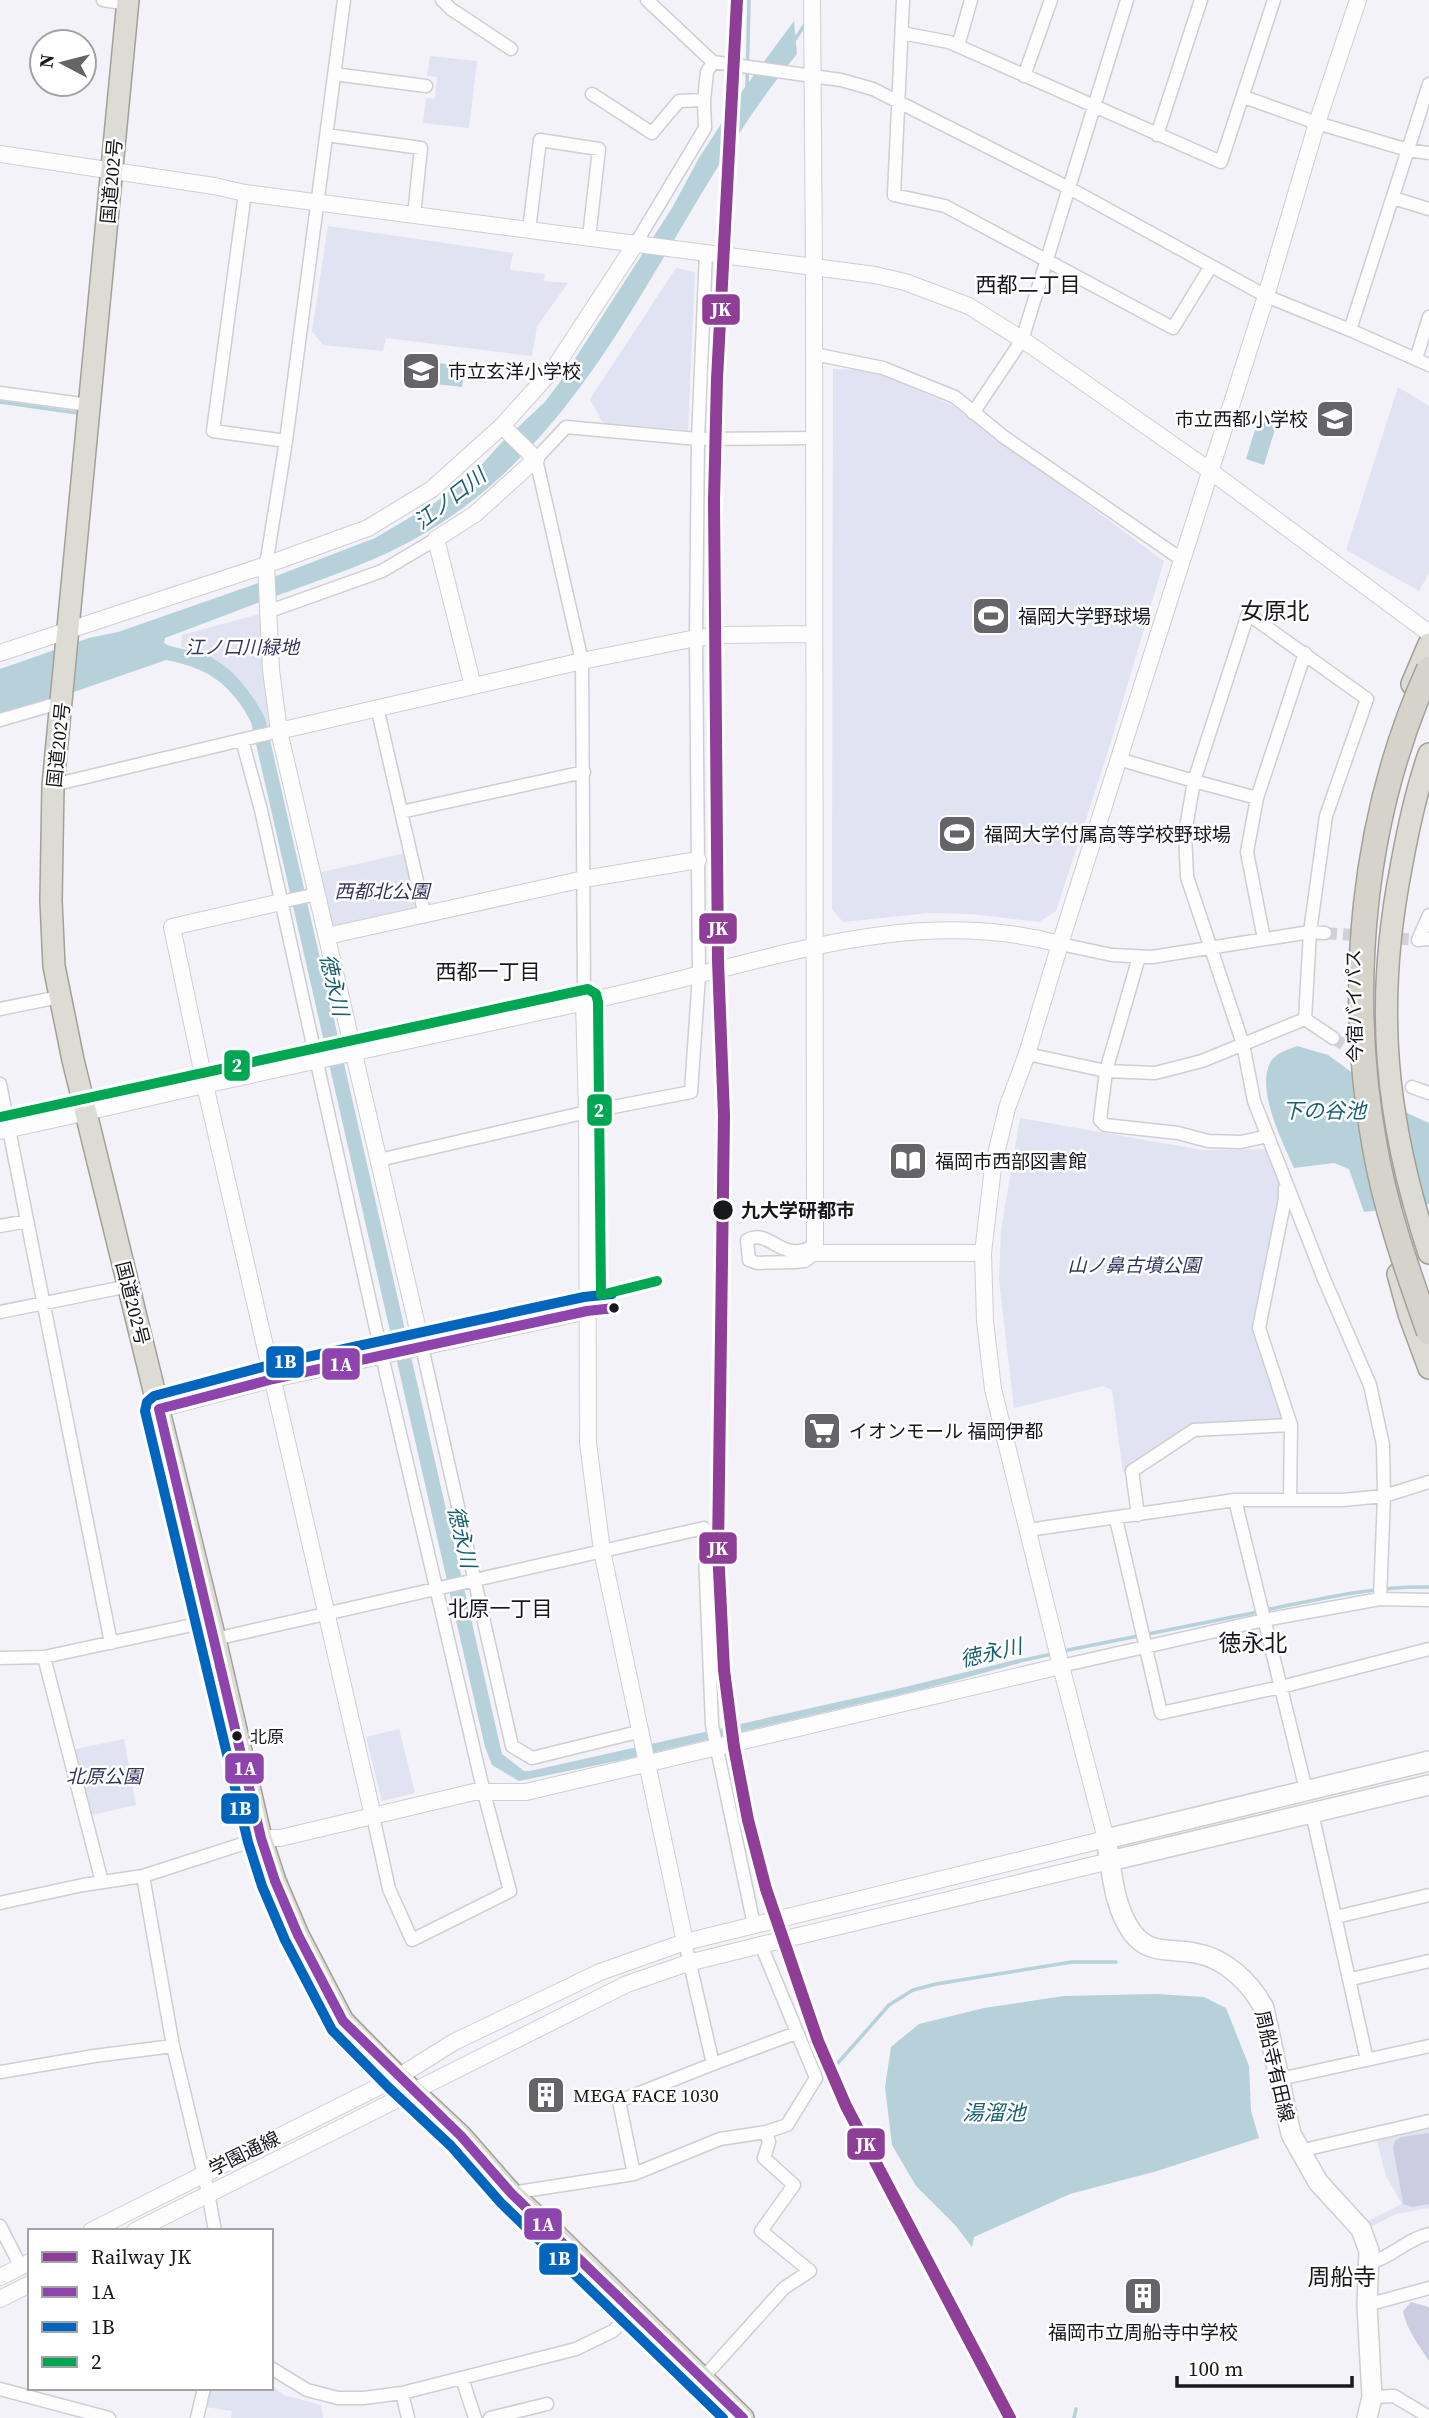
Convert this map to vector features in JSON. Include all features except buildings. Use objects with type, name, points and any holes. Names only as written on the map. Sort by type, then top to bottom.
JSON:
[{"type":"highway","name":"国道202号","points":[[128,2],[53,785],[51,901],[54,966],[86,1114],[213,1630],[261,1838],[275,1881],[298,1935],[343,2021],[461,2136],[511,2193],[743,2418]]},
{"type":"highway","name":"今宿バイパス","points":[[1429,644],[1404,704],[1373,804],[1356,903],[1352,961],[1355,1073],[1362,1127],[1379,1209],[1409,1314],[1429,1368]]},
{"type":"highway","points":[[1429,669],[1406,727],[1378,830],[1365,922],[1361,1005],[1367,1099],[1375,1151],[1406,1265],[1429,1332]]},
{"type":"highway","points":[[1429,714],[1405,783],[1393,832],[1380,922],[1377,1006],[1382,1101],[1391,1150],[1429,1283]]},
{"type":"highway","name":"今宿バイパス","points":[[1429,754],[1409,824],[1390,921],[1386,1020],[1388,1074],[1395,1122],[1409,1188],[1429,1253]]},
{"type":"main road","points":[[1106,1839],[1429,1761]]},
{"type":"main road","points":[[1110,1861],[1429,1785]]},
{"type":"main road","name":"周船寺有田線","points":[[1106,1839],[1118,1906],[1141,1943],[1159,1951],[1198,1953],[1219,1962],[1237,1973],[1256,1994],[1264,2008],[1290,2134],[1318,2182],[1361,2229],[1369,2251],[1367,2305],[1372,2397],[1367,2418]]},
{"type":"street","points":[[103,0],[128,2]]},
{"type":"street","points":[[344,0],[267,565],[271,670],[279,731],[512,1746],[532,1758],[642,1734]]},
{"type":"street","points":[[442,0],[451,9],[511,49]]},
{"type":"street","points":[[647,0],[713,62],[841,80],[873,89],[1069,188],[1266,296],[1429,365]]},
{"type":"street","points":[[812,0],[815,1249],[805,1261],[757,1263],[749,1259],[747,1240],[752,1237],[766,1237],[779,1249],[791,1251],[810,1248],[815,1249],[983,1252]]},
{"type":"street","points":[[903,0],[894,195],[945,206],[1172,328],[1211,267]]},
{"type":"street","points":[[958,46],[971,0]]},
{"type":"street","points":[[1024,76],[1051,0]]},
{"type":"street","points":[[973,412],[1022,340],[1126,0]]},
{"type":"street","points":[[1157,135],[1201,0]]},
{"type":"street","points":[[902,33],[950,42],[1222,162],[1274,0]]},
{"type":"street","points":[[405,2084],[454,2042],[600,1972],[685,1942],[1106,1839],[993,1389],[985,1321],[983,1252],[993,1167],[1007,1108],[1027,1054],[1266,296],[1317,123],[1358,0]]},
{"type":"street","points":[[0,653],[66,639],[368,528],[432,489],[502,426],[555,367],[636,243],[705,128],[707,72],[713,62]]},
{"type":"street","points":[[334,74],[426,86]]},
{"type":"street","points":[[1350,330],[1429,84]]},
{"type":"street","points":[[592,93],[653,133],[679,101],[704,100]]},
{"type":"street","points":[[1244,97],[1317,123],[1408,150],[1429,153]]},
{"type":"street","points":[[326,135],[421,148],[414,215]]},
{"type":"street","points":[[529,230],[540,140],[599,149],[589,237]]},
{"type":"street","points":[[0,154],[245,193],[706,252],[875,275],[905,282],[969,306],[1022,340],[1209,470],[1429,633]]},
{"type":"street","points":[[245,193],[213,431],[286,441]]},
{"type":"street","points":[[1393,198],[1429,209]]},
{"type":"street","points":[[379,1160],[587,1112],[691,1092],[699,975],[696,638],[698,439],[706,252]]},
{"type":"street","points":[[1416,359],[1429,317]]},
{"type":"street","points":[[814,354],[883,368],[955,397],[1004,437],[1181,559]]},
{"type":"street","points":[[0,393],[89,405]]},
{"type":"street","points":[[502,426],[536,459],[582,661],[588,1443],[602,1551],[648,1759],[688,1963],[713,2064]]},
{"type":"street","points":[[267,612],[382,571],[436,539],[475,514],[536,459],[566,427],[698,439],[814,438]]},
{"type":"street","points":[[436,539],[473,687]]},
{"type":"street","points":[[1305,1018],[1310,932],[1326,816],[1367,699],[1248,614],[1194,781],[1185,833],[1187,877],[1243,1044],[1254,1101],[1370,1385],[1383,1444],[1380,1599]]},
{"type":"street","points":[[53,785],[377,707],[696,638],[814,634]]},
{"type":"street","points":[[1264,939],[1247,852],[1257,798],[1305,653]]},
{"type":"street","points":[[0,720],[62,703]]},
{"type":"street","points":[[377,707],[425,916]]},
{"type":"street","points":[[243,740],[281,902],[382,1356],[484,1793],[510,1891],[412,1940],[389,1889],[205,1085],[172,927],[281,902],[317,894]]},
{"type":"street","points":[[1118,759],[1257,798]]},
{"type":"street","points":[[401,812],[584,772]]},
{"type":"street","points":[[327,936],[584,879],[698,860]]},
{"type":"street","points":[[1429,915],[1418,940],[1429,939]]},
{"type":"street","points":[[4,1130],[584,1002],[848,939],[926,929],[987,931],[1030,936],[1112,955],[1152,957],[1310,932],[1325,933]]},
{"type":"street","points":[[1139,957],[1106,1071],[1100,1120],[1105,1125],[1178,1133],[1208,1141],[1241,1142],[1268,1136]]},
{"type":"street","points":[[0,1009],[59,997]]},
{"type":"street","points":[[1305,1018],[1333,1038]]},
{"type":"street","points":[[1027,1054],[1106,1071],[1155,1073],[1202,1061],[1305,1018]]},
{"type":"street","points":[[0,1084],[4,1130],[27,1221],[111,1643]]},
{"type":"street","points":[[1412,1087],[1429,1093]]},
{"type":"street","points":[[1285,1181],[1285,1199],[1259,1328],[1291,1425],[1290,1500]]},
{"type":"street","points":[[0,1226],[27,1221]]},
{"type":"street","points":[[0,1312],[129,1286]]},
{"type":"street","points":[[159,1409],[273,1380],[587,1311]]},
{"type":"street","points":[[1138,1515],[1132,1471],[1194,1430],[1291,1425]]},
{"type":"street","points":[[1028,1530],[1235,1500],[1343,1500],[1384,1496],[1429,1482]]},
{"type":"street","points":[[1235,1500],[1306,1790]]},
{"type":"street","points":[[1116,1519],[1161,1713],[1281,1687],[1429,1649]]},
{"type":"street","points":[[0,1658],[44,1657],[111,1643],[327,1612],[437,1590],[704,1528],[712,1725],[754,1925]]},
{"type":"street","points":[[0,1903],[102,1882],[143,1877],[261,1838],[280,1838],[474,1792],[526,1792],[648,1759],[716,1746],[1264,1620],[1380,1599],[1429,1600]]},
{"type":"street","points":[[44,1657],[102,1882]]},
{"type":"street","points":[[1312,1813],[1367,2060]]},
{"type":"street","points":[[405,2084],[627,1984],[688,1963],[1110,1861]]},
{"type":"street","points":[[143,1877],[173,2046],[215,2229]]},
{"type":"street","points":[[1336,1917],[1429,1895]]},
{"type":"street","points":[[511,2193],[634,2174],[720,2139],[766,2133],[787,2125],[816,2078],[761,1945]]},
{"type":"street","points":[[1351,1979],[1429,1961]]},
{"type":"street","points":[[634,2174],[619,2101],[796,2033]]},
{"type":"street","points":[[0,2072],[173,2046]]},
{"type":"street","points":[[1280,2079],[1429,2046]]},
{"type":"street","name":"学園通線","points":[[96,2229],[204,2173],[405,2084]]},
{"type":"street","name":"学園通線","points":[[139,2229],[405,2084]]},
{"type":"street","points":[[1299,2151],[1429,2121]]},
{"type":"street","points":[[702,2379],[784,2288],[810,2271],[761,2231],[794,2185],[764,2158],[769,2142],[766,2133]]},
{"type":"street","points":[[0,2226],[25,2264],[0,2277]]},
{"type":"street","points":[[1370,2263],[1395,2253],[1416,2237],[1429,2234]]},
{"type":"street","points":[[0,2299],[28,2285]]},
{"type":"street","points":[[1367,2305],[1429,2288]]},
{"type":"street","points":[[273,2369],[307,2390],[338,2398],[402,2393],[586,2345],[612,2331],[633,2311]]},
{"type":"street","points":[[463,2378],[475,2418]]},
{"type":"street","points":[[0,2389],[65,2412],[109,2418]]},
{"type":"street","points":[[197,2418],[204,2390]]},
{"type":"street","points":[[402,2393],[408,2418]]},
{"type":"street","points":[[1372,2397],[1394,2396],[1429,2417]]},
{"type":"street","points":[[491,2418],[547,2404]]},
{"type":"green space","points":[[430,56],[477,61],[469,128],[423,123],[426,98],[435,99],[437,77],[427,76]]},
{"type":"green space","points":[[328,226],[513,253],[510,270],[545,274],[543,281],[568,283],[537,326],[532,356],[386,338],[383,351],[323,345],[312,331]]},
{"type":"green space","points":[[676,268],[695,272],[688,430],[605,423],[590,399]]},
{"type":"green space","name":"福岡大学野球場","points":[[833,369],[869,370],[954,406],[1164,561],[1106,758],[1056,911],[1039,922],[972,914],[929,913],[843,922],[832,909]]},
{"type":"green space","points":[[1398,387],[1429,406],[1429,573],[1419,591],[1346,550]]},
{"type":"green space","name":"江ノ口川緑地","points":[[267,612],[279,731],[268,734],[258,706],[234,674],[214,660],[181,647],[182,635]]},
{"type":"green space","name":"西都北公園","points":[[410,852],[425,916],[327,936],[313,874]]},
{"type":"green space","name":"山ノ鼻古墳公園","points":[[1020,1118],[1202,1150],[1268,1149],[1284,1186],[1253,1335],[1286,1414],[1279,1420],[1189,1426],[1123,1473],[1112,1390],[1103,1386],[1014,1408],[999,1280],[1001,1230]]},
{"type":"green space","points":[[399,1729],[415,1793],[382,1801],[366,1737]]},
{"type":"green space","name":"北原公園","points":[[124,1739],[136,1805],[88,1816],[71,1750]]},
{"type":"green space","points":[[1429,2125],[1429,2208],[1396,2214],[1366,2229],[1362,2224],[1402,2204],[1386,2176],[1376,2138]]},
{"type":"green space","points":[[273,2387],[284,2395],[321,2405],[323,2418],[231,2418],[232,2411],[206,2407],[210,2390],[273,2390]]},
{"type":"shaded area","points":[[1429,2133],[1429,2204],[1412,2207],[1403,2204],[1393,2148],[1395,2141],[1402,2137]]},
{"type":"shaded area","points":[[1411,2302],[1429,2307],[1429,2361],[1413,2337],[1405,2318],[1403,2311]]},
{"type":"water","name":"江ノ口川","points":[[794,21],[797,54],[752,113],[635,305],[594,367],[549,426],[498,479],[438,525],[401,546],[343,571],[165,638],[164,643],[201,653],[231,671],[254,698],[265,718],[502,1754],[524,1771],[530,1771],[1019,1659],[1020,1663],[932,1687],[622,1760],[519,1781],[492,1765],[485,1747],[251,722],[235,697],[217,680],[181,663],[166,660],[48,701],[0,713],[0,669],[250,586],[375,538],[436,502],[477,470],[502,442],[545,402],[560,382],[672,208],[699,158],[743,90]]},
{"type":"water","points":[[421,361],[465,366],[462,387],[419,382]]},
{"type":"water","points":[[1258,420],[1276,426],[1264,465],[1246,459]]},
{"type":"water","name":"下の谷池","points":[[1297,1046],[1328,1055],[1409,1114],[1429,1123],[1429,1204],[1364,1212],[1349,1169],[1334,1163],[1294,1168],[1278,1131],[1266,1087],[1270,1063],[1282,1052]]},
{"type":"water","name":"湯溜池","points":[[1156,1994],[1204,1997],[1226,2008],[1249,2066],[1251,2111],[1259,2138],[1157,2171],[1070,2194],[974,2237],[972,2247],[956,2226],[916,2186],[892,2145],[885,2087],[891,2047],[919,2024],[984,2008],[1064,1996]]},
{"type":"waterway","points":[[747,86],[749,0]]},
{"type":"waterway","points":[[794,41],[807,21]]},
{"type":"waterway","points":[[0,402],[77,413]]},
{"type":"waterway","name":"徳永川","points":[[1265,1610],[1367,1591],[1429,1587]]},
{"type":"waterway","name":"徳永川","points":[[1063,1651],[1258,1612]]},
{"type":"waterway","name":"徳永川","points":[[1015,1662],[1052,1654]]},
{"type":"waterway","points":[[838,2063],[889,2005],[913,1990],[1072,1962],[1116,1962]]},
{"type":"waterway","points":[[1074,2418],[1076,2409]]},
{"type":"tunnel","points":[[1325,933],[1418,940]]},
{"type":"tunnel","points":[[1333,1038],[1364,1057]]},
{"type":"rail line","name":"JK","points":[[737,0],[717,379],[714,501],[718,961],[724,1116],[718,1550],[724,1670],[734,1747],[748,1820],[766,1889],[818,2041],[846,2106],[1010,2418]]},
{"type":"transit line","name":"2","points":[[0,1117],[588,989],[596,994],[598,1002],[601,1295],[657,1281]]},
{"type":"transit line","name":"1B","points":[[612,1294],[584,1297],[270,1365],[154,1396],[147,1402],[145,1411],[248,1842],[262,1886],[285,1940],[332,2030],[451,2146],[501,2203],[723,2418]]},
{"type":"transit line","name":"1A","points":[[614,1308],[587,1311],[273,1379],[159,1409],[261,1838],[275,1881],[298,1935],[343,2021],[461,2136],[511,2193],[743,2418]]},
{"type":"place","name":"市立玄洋小学校","points":[[421,371]]},
{"type":"place","name":"市立西都小学校","points":[[1335,419]]},
{"type":"place","name":"福岡大学野球場","points":[[991,616]]},
{"type":"place","name":"福岡大学付属高等学校野球場","points":[[957,834]]},
{"type":"place","name":"福岡市西部図書館","points":[[908,1161]]},
{"type":"place","name":"九大学研都市","points":[[723,1210]]},
{"type":"place","name":"イオンモール 福岡伊都","points":[[822,1431]]},
{"type":"place","name":"北原","points":[[237,1736]]},
{"type":"place","name":"MEGA FACE 1030","points":[[546,2095]]},
{"type":"place","name":"福岡市立周船寺中学校","points":[[1143,2296]]},
{"type":"district","name":"西都二丁目","points":[[1028,285]]},
{"type":"district","name":"女原北","points":[[1275,611]]},
{"type":"district","name":"西都一丁目","points":[[488,972]]},
{"type":"district","name":"北原一丁目","points":[[500,1609]]},
{"type":"district","name":"徳永北","points":[[1253,1643]]},
{"type":"district","name":"周船寺","points":[[1342,2277]]}]
